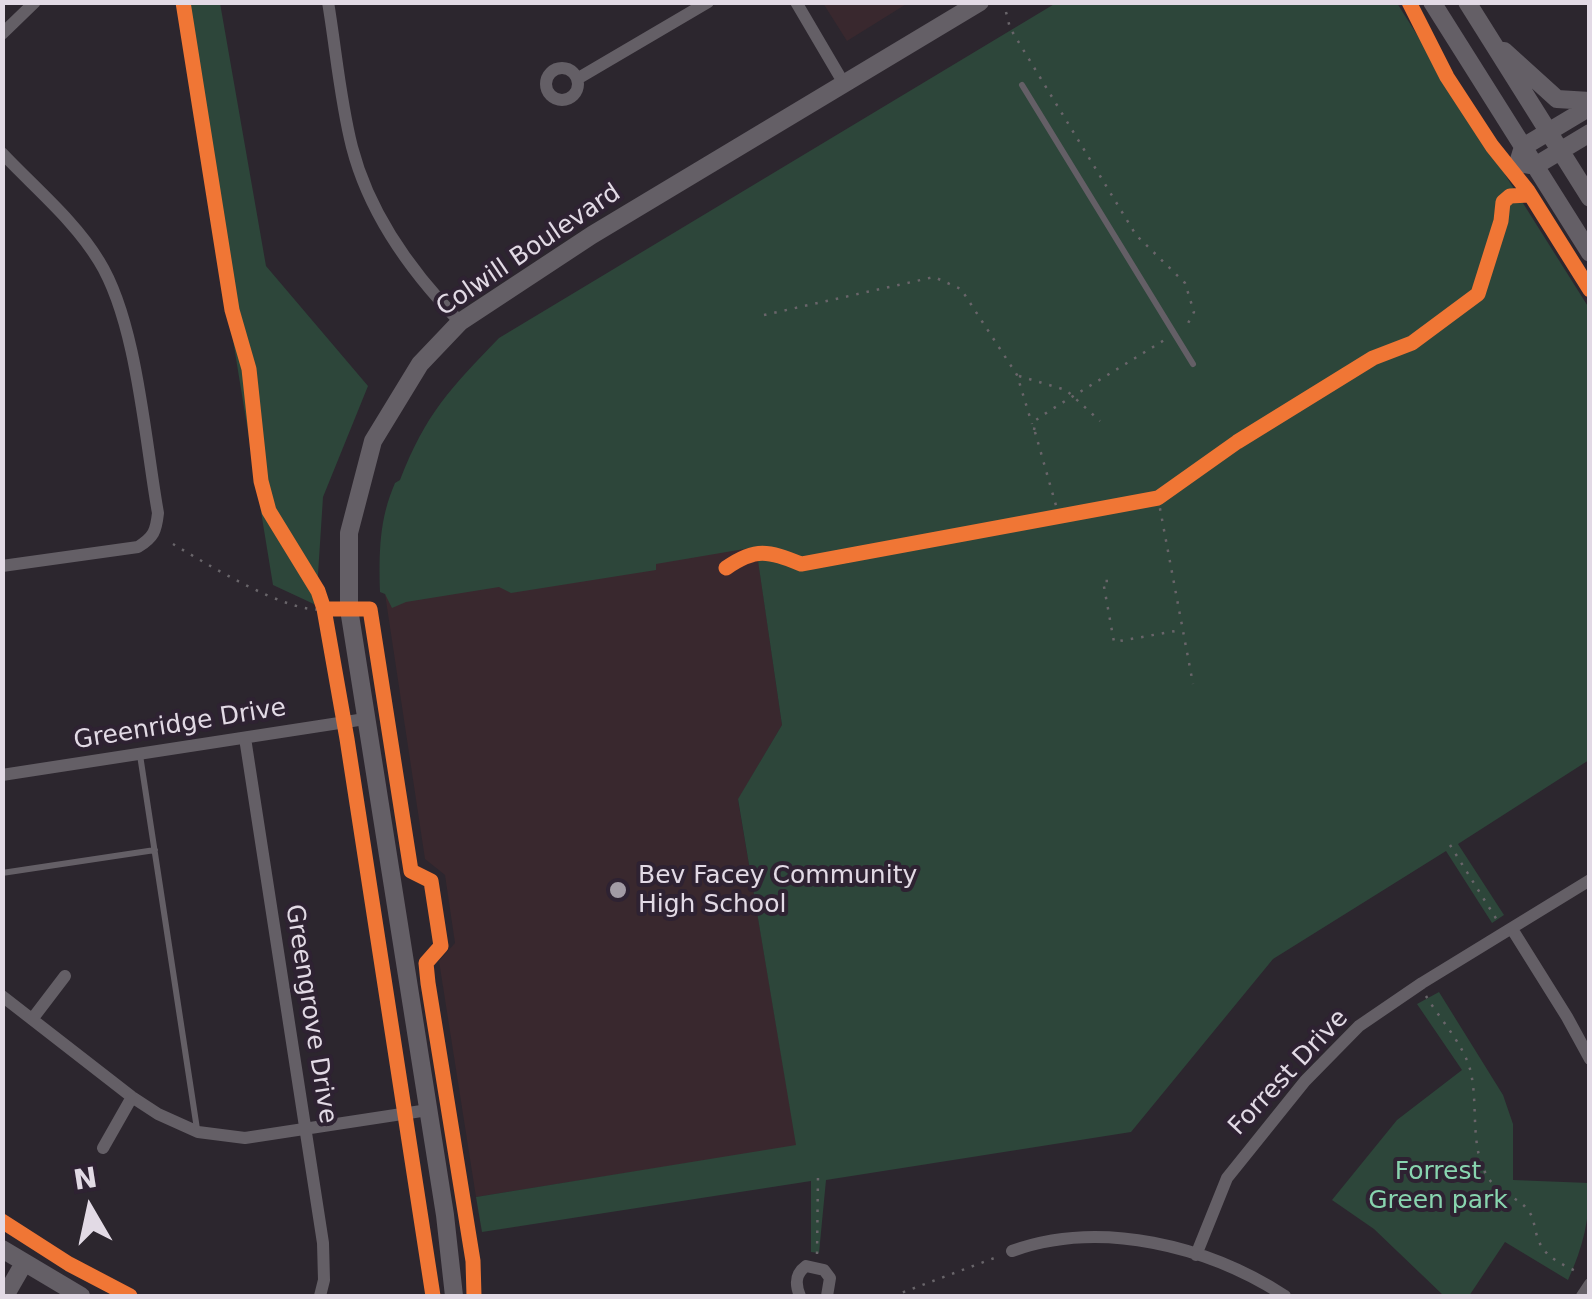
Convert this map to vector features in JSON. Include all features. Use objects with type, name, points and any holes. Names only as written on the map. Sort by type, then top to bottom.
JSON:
[{"type":"street","points":[[2,34],[35,2]]},
{"type":"street","points":[[328,2],[352,146],[361,175],[382,225],[460,322]]},
{"type":"street","points":[[577,79],[708,2]]},
{"type":"street","points":[[796,2],[843,82]]},
{"type":"street","name":"Colwill Boulevard","points":[[454,1296],[451,1255],[349,609],[349,532],[374,441],[420,364],[460,322],[592,235],[963,7],[980,2]]},
{"type":"street","points":[[1432,2],[1523,147]]},
{"type":"street","points":[[1468,2],[1590,198]]},
{"type":"street","points":[[1489,37],[1557,99],[1590,104]]},
{"type":"street","points":[[1590,104],[1523,147],[1518,162],[1535,166],[1590,133]]},
{"type":"street","points":[[2,154],[81,237],[112,284],[125,322],[158,513],[156,531],[138,547],[2,566]]},
{"type":"street","points":[[1535,166],[1590,253]]},
{"type":"street","name":"Greenridge Drive","points":[[2,776],[365,719]]},
{"type":"street","name":"Greengrove Drive","points":[[244,738],[322,1243],[324,1280],[320,1296]]},
{"type":"street","name":"Forrest Drive","points":[[1196,1255],[1226,1178],[1316,1070],[1359,1026],[1590,880]]},
{"type":"street","points":[[1512,929],[1590,1059]]},
{"type":"street","points":[[33,1018],[65,976]]},
{"type":"street","points":[[2,996],[132,1096],[158,1114],[198,1132],[245,1138],[428,1110]]},
{"type":"street","points":[[103,1148],[132,1096]]},
{"type":"street","points":[[1012,1252],[1042,1241],[1141,1240],[1243,1270],[1286,1296]]},
{"type":"street","points":[[2,1249],[81,1296]]},
{"type":"street","points":[[11,1291],[24,1263]]},
{"type":"street","points":[[800,1296],[796,1286],[799,1272],[806,1266],[817,1266],[830,1278],[827,1296]]},
{"type":"street","points":[[1582,1296],[1590,1284]]},
{"type":"lane","points":[[1022,84],[1193,364]]},
{"type":"lane","points":[[140,754],[198,1132]]},
{"type":"lane","points":[[2,872],[154,850]]},
{"type":"path","points":[[1006,12],[1010,28],[1136,235],[1185,283],[1194,312],[1188,326],[1036,420],[1034,430]]},
{"type":"path","points":[[764,315],[934,276],[961,289],[1017,375],[1060,516]]},
{"type":"path","points":[[1017,375],[1066,390],[1100,421]]},
{"type":"path","points":[[1158,498],[1193,684]]},
{"type":"path","points":[[173,544],[270,595],[313,611],[349,609]]},
{"type":"path","points":[[1108,580],[1103,582],[1114,642],[1183,630]]},
{"type":"path","points":[[318,591],[324,609]]},
{"type":"path","points":[[1450,845],[1497,922]]},
{"type":"path","points":[[1425,995],[1471,1072],[1485,1173],[1494,1186],[1524,1205],[1547,1254],[1578,1272]]},
{"type":"path","points":[[817,1266],[818,1175]]},
{"type":"path","points":[[894,1296],[1012,1252]]},
{"type":"shaded area","points":[[823,3],[908,3],[847,41]]},
{"type":"shaded area","name":"Bev Facey Community High School","points":[[755,538],[782,725],[738,800],[797,1146],[476,1197],[439,961],[455,943],[445,875],[425,859],[385,594]]},
{"type":"green space","points":[[178,3],[220,3],[266,266],[368,386],[323,497],[316,605],[273,585]]},
{"type":"green space","points":[[1056,3],[1397,3],[1589,308],[1589,760],[1458,844],[1504,915],[1492,923],[1446,851],[1273,959],[1131,1132],[826,1180],[819,1253],[811,1252],[811,1181],[482,1232],[476,1197],[796,1145],[738,799],[782,725],[756,547],[656,564],[656,570],[511,593],[499,587],[406,602],[392,608],[380,592],[380,563],[383,523],[395,483],[441,403],[499,338]]},
{"type":"green space","name":"Forrest Green park","points":[[1439,992],[1503,1095],[1513,1124],[1513,1180],[1589,1183],[1584,1233],[1568,1280],[1505,1242],[1469,1296],[1444,1296],[1374,1229],[1332,1200],[1397,1120],[1462,1070],[1417,1004]]},
{"type":"cycle path","points":[[183,2],[232,310],[249,369],[261,481],[269,511],[318,591],[324,609],[433,1296]]},
{"type":"cycle path","points":[[1409,2],[1447,77],[1492,146],[1528,191],[1590,290]]},
{"type":"cycle path","points":[[726,568],[754,554],[771,554],[801,564],[1158,498],[1237,442],[1373,358],[1412,343],[1478,294],[1501,221],[1503,202],[1510,196],[1529,195]]},
{"type":"cycle path","points":[[324,609],[370,609],[411,871],[431,881],[441,946],[426,963],[428,983],[473,1261],[474,1296]]},
{"type":"cycle path","points":[[2,1221],[69,1264],[130,1296]]},
{"type":"place","name":"Bev Facey Community High School","points":[[618,890]]}]
